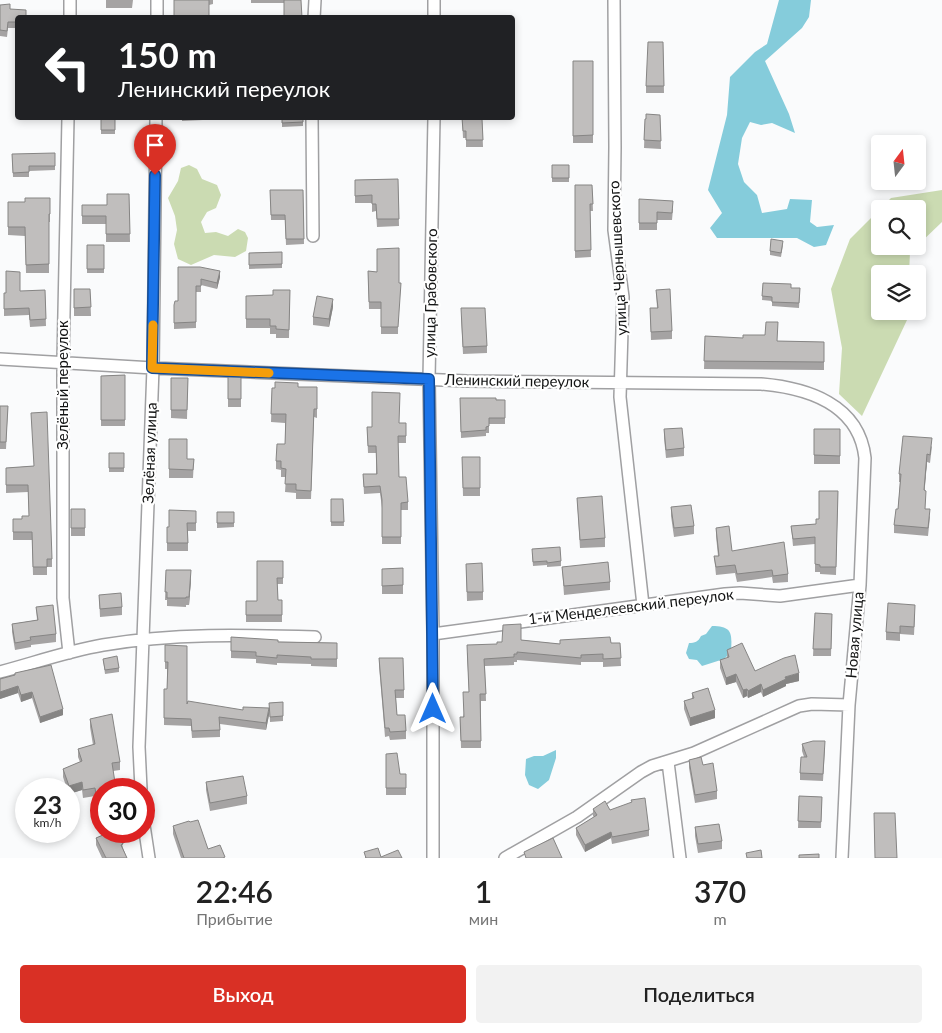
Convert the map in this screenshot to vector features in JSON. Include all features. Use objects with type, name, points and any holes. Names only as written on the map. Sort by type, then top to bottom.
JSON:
[{"type":"street","points":[[70,0],[70,15]]},
{"type":"street","points":[[157,0],[157,15]]},
{"type":"street","points":[[314,15],[315,0]]},
{"type":"street","points":[[434,0],[434,15]]},
{"type":"street","name":"улица Чернышевского","points":[[614,0],[616,147],[614,230],[623,297],[620,383],[621,416],[629,469],[643,605]]},
{"type":"street","name":"Зелёный переулок","points":[[68,120],[62,362],[63,598],[69,653]]},
{"type":"street","name":"Зелёная улица","points":[[140,778],[139,747],[152,368],[156,120]]},
{"type":"street","points":[[312,120],[313,236]]},
{"type":"street","name":"улица Грабовского","points":[[433,858],[433,634],[429,379],[434,120]]},
{"type":"street","name":"Ленинский переулок","points":[[0,359],[152,368],[429,379],[729,383],[784,386],[801,390],[820,398],[836,407],[847,417]]},
{"type":"street","name":"Новая улица","points":[[842,858],[849,705],[860,585],[865,458],[863,443],[857,430],[847,417]]},
{"type":"street","name":"1-й Менделеевский переулок","points":[[433,634],[725,594],[780,596],[860,585]]},
{"type":"street","points":[[0,672],[102,645],[144,640],[238,635],[315,637]]},
{"type":"street","points":[[505,858],[577,817],[652,766],[694,753],[799,706],[812,704],[849,705]]},
{"type":"street","points":[[668,762],[680,858]]},
{"type":"street","points":[[147,843],[149,858]]},
{"type":"green space","points":[[189,165],[197,169],[202,179],[217,185],[221,195],[216,208],[207,212],[201,222],[205,233],[216,232],[228,236],[238,229],[245,232],[248,238],[246,251],[235,257],[214,255],[191,265],[178,259],[174,244],[177,230],[175,216],[168,198],[178,181],[181,168]]},
{"type":"green space","points":[[942,190],[942,222],[926,237],[926,200],[889,200],[891,198]]},
{"type":"green space","points":[[871,218],[871,255],[910,255],[909,265],[871,265],[871,320],[907,320],[862,416],[839,394],[842,348],[831,289],[850,239]]},
{"type":"water","points":[[779,0],[811,0],[809,17],[802,28],[765,61],[789,114],[795,133],[772,123],[761,125],[750,122],[742,138],[738,164],[744,182],[757,195],[762,213],[787,209],[790,199],[812,200],[810,222],[817,227],[834,225],[826,245],[814,247],[797,238],[717,238],[710,228],[722,213],[708,190],[727,115],[730,77],[755,52],[767,44]]},
{"type":"water","points":[[712,626],[728,629],[731,636],[731,652],[724,659],[702,666],[697,660],[689,659],[686,653],[689,643],[697,641]]},
{"type":"water","points":[[556,750],[556,758],[549,780],[538,789],[529,785],[525,775],[526,759],[534,756],[543,756]]},
{"type":"building","points":[[174,0],[209,0],[209,15],[174,15]]},
{"type":"building","points":[[284,0],[301,0],[302,15],[284,15]]},
{"type":"building","points":[[10,4],[10,9],[26,10],[26,15],[15,15],[15,22],[8,22],[7,31],[0,30],[0,5]]},
{"type":"building","points":[[648,42],[663,42],[664,86],[646,86]]},
{"type":"building","points":[[573,61],[593,61],[593,135],[573,136]]},
{"type":"building","points":[[646,114],[660,115],[661,141],[644,140]]},
{"type":"building","points":[[101,120],[115,120],[115,130],[101,130]]},
{"type":"building","points":[[282,120],[303,120],[303,122],[282,123]]},
{"type":"building","points":[[462,120],[482,120],[483,140],[466,140],[466,131],[463,131]]},
{"type":"building","points":[[55,153],[55,166],[29,166],[29,172],[13,173],[12,154]]},
{"type":"building","points":[[552,165],[569,165],[569,178],[552,178]]},
{"type":"building","points":[[398,179],[399,219],[377,219],[376,204],[372,204],[372,195],[355,196],[355,180]]},
{"type":"building","points":[[575,185],[592,185],[593,204],[590,204],[591,250],[575,251]]},
{"type":"building","points":[[270,190],[303,190],[304,239],[286,239],[285,215],[271,215]]},
{"type":"building","points":[[107,194],[129,194],[130,234],[106,234],[106,216],[82,216],[82,205],[107,205]]},
{"type":"building","points":[[25,198],[50,198],[49,264],[26,265],[25,227],[8,227],[8,202],[25,202]]},
{"type":"building","points":[[639,199],[673,201],[672,213],[657,212],[657,223],[639,223]]},
{"type":"building","points":[[771,239],[783,241],[781,253],[770,251]]},
{"type":"building","points":[[87,245],[104,245],[104,269],[87,269]]},
{"type":"building","points":[[399,248],[399,283],[401,283],[398,327],[381,327],[381,302],[369,302],[368,271],[377,272],[377,249]]},
{"type":"building","points":[[282,252],[282,264],[249,265],[249,253]]},
{"type":"building","points":[[178,267],[200,267],[220,271],[217,283],[201,279],[201,286],[196,286],[196,322],[174,323],[174,305],[175,301],[178,301]]},
{"type":"building","points":[[6,271],[20,272],[20,291],[45,290],[46,319],[30,320],[29,308],[4,309]]},
{"type":"building","points":[[763,283],[791,284],[791,288],[800,288],[799,303],[772,302],[772,297],[762,296]]},
{"type":"building","points":[[74,289],[90,289],[91,307],[74,308]]},
{"type":"building","points":[[670,289],[672,331],[651,332],[650,308],[658,308],[656,290]]},
{"type":"building","points":[[273,290],[290,290],[289,330],[276,329],[276,326],[270,326],[270,319],[246,319],[246,296],[273,295]]},
{"type":"building","points":[[317,296],[333,299],[329,319],[313,317]]},
{"type":"building","points":[[461,308],[485,308],[487,346],[463,347]]},
{"type":"building","points":[[766,322],[778,322],[777,341],[824,342],[824,362],[704,361],[705,336],[743,338],[743,335],[765,335]]},
{"type":"building","points":[[125,375],[125,420],[101,420],[101,376]]},
{"type":"building","points":[[228,377],[241,377],[241,399],[228,399]]},
{"type":"building","points":[[171,378],[188,378],[187,410],[171,410]]},
{"type":"building","points":[[275,382],[298,383],[298,387],[317,387],[317,409],[314,409],[311,491],[296,490],[296,484],[285,484],[286,469],[281,468],[281,461],[276,461],[277,444],[285,444],[286,414],[271,414],[272,388],[275,388]]},
{"type":"building","points":[[372,392],[400,393],[399,423],[406,423],[406,436],[398,436],[399,477],[406,477],[408,502],[401,503],[401,537],[382,537],[380,486],[364,487],[363,474],[377,474],[376,446],[368,446],[367,427],[372,427]]},
{"type":"building","points":[[460,398],[496,398],[496,400],[505,400],[505,418],[489,418],[489,426],[486,427],[486,430],[461,432]]},
{"type":"building","points":[[0,406],[8,406],[6,442],[0,442]]},
{"type":"building","points":[[47,412],[52,559],[47,559],[47,567],[33,567],[32,532],[13,532],[13,519],[22,519],[22,516],[29,516],[28,485],[6,485],[6,468],[34,466],[31,413]]},
{"type":"building","points":[[682,428],[684,448],[666,450],[664,429]]},
{"type":"building","points":[[814,429],[840,429],[840,456],[814,455]]},
{"type":"building","points":[[903,436],[932,438],[930,455],[927,454],[924,490],[926,491],[925,509],[930,509],[928,528],[894,525],[896,509],[898,509]]},
{"type":"building","points":[[169,439],[187,439],[187,459],[194,459],[193,470],[169,469]]},
{"type":"building","points":[[109,453],[124,453],[124,468],[109,468]]},
{"type":"building","points":[[462,457],[480,457],[480,488],[463,488]]},
{"type":"building","points":[[819,491],[838,491],[836,567],[820,567],[820,565],[815,564],[815,537],[793,539],[791,526],[816,524],[816,519],[819,519]]},
{"type":"building","points":[[602,496],[605,538],[580,540],[577,498]]},
{"type":"building","points":[[331,499],[343,499],[344,522],[331,522]]},
{"type":"building","points":[[691,505],[694,526],[674,528],[671,507]]},
{"type":"building","points":[[71,509],[85,509],[85,528],[71,528]]},
{"type":"building","points":[[169,510],[196,511],[196,523],[187,523],[188,543],[167,543]]},
{"type":"building","points":[[217,512],[234,512],[234,523],[217,523]]},
{"type":"building","points":[[729,526],[732,551],[784,542],[788,574],[773,576],[772,570],[737,574],[735,565],[716,567],[714,556],[719,556],[716,528]]},
{"type":"building","points":[[560,547],[561,561],[533,562],[532,549]]},
{"type":"building","points":[[257,561],[283,561],[283,578],[277,578],[278,600],[282,600],[282,615],[246,615],[246,601],[257,601]]},
{"type":"building","points":[[608,562],[610,582],[564,586],[562,567]]},
{"type":"building","points":[[482,563],[483,592],[467,592],[466,564]]},
{"type":"building","points":[[403,568],[403,585],[382,586],[382,569]]},
{"type":"building","points":[[166,570],[191,570],[189,597],[167,598],[167,592],[165,592]]},
{"type":"building","points":[[121,593],[122,607],[100,609],[99,595]]},
{"type":"building","points":[[888,603],[915,605],[914,627],[900,626],[900,633],[886,632]]},
{"type":"building","points":[[53,605],[56,634],[30,637],[31,640],[15,643],[12,624],[38,620],[36,607]]},
{"type":"building","points":[[815,613],[832,614],[831,649],[813,649]]},
{"type":"building","points":[[521,624],[521,640],[560,644],[560,640],[610,637],[611,643],[620,643],[621,658],[603,659],[603,654],[581,655],[581,658],[517,652],[517,654],[514,654],[514,657],[484,659],[486,694],[480,694],[481,741],[461,741],[460,717],[464,717],[463,692],[469,692],[467,645],[497,644],[497,642],[502,642],[503,625]]},
{"type":"building","points":[[231,637],[278,640],[278,642],[337,643],[337,659],[311,659],[311,657],[277,655],[277,658],[256,656],[256,652],[231,651]]},
{"type":"building","points":[[742,643],[755,671],[795,655],[799,673],[785,677],[786,679],[763,690],[761,684],[748,691],[747,689],[743,690],[736,674],[726,678],[720,660],[729,657],[727,650]]},
{"type":"building","points":[[165,645],[187,646],[187,704],[188,701],[243,710],[243,707],[269,708],[266,723],[219,717],[220,730],[192,731],[191,719],[164,718],[164,689],[167,689],[168,662],[165,662]]},
{"type":"building","points":[[117,656],[119,668],[105,670],[103,659]]},
{"type":"building","points":[[379,658],[403,658],[404,690],[395,690],[397,715],[405,715],[406,731],[390,732],[389,728],[385,728]]},
{"type":"building","points":[[51,665],[63,709],[40,717],[32,692],[21,695],[18,686],[0,692],[0,679],[15,675],[15,673]]},
{"type":"building","points":[[708,688],[715,710],[690,718],[684,701],[694,698],[692,693]]},
{"type":"building","points":[[283,702],[283,716],[270,717],[269,703]]},
{"type":"building","points":[[112,714],[120,762],[112,763],[114,778],[90,778],[90,789],[83,790],[80,778],[66,778],[63,769],[82,761],[78,749],[95,744],[90,719]]},
{"type":"building","points":[[813,741],[825,741],[823,774],[800,773],[801,757],[807,757],[802,744]]},
{"type":"building","points":[[397,753],[400,774],[406,774],[406,788],[386,788],[386,754]]},
{"type":"building","points":[[701,757],[703,765],[713,763],[717,791],[695,795],[689,760]]},
{"type":"building","points":[[243,776],[247,796],[210,803],[206,782]]},
{"type":"building","points":[[799,796],[822,797],[821,822],[798,821]]},
{"type":"building","points":[[645,798],[649,830],[612,837],[611,832],[585,845],[576,828],[597,815],[593,809],[605,801],[610,810],[632,802],[631,800]]},
{"type":"building","points":[[874,813],[895,813],[897,858],[875,858]]},
{"type":"building","points":[[198,820],[208,849],[220,845],[225,857],[184,858],[173,826]]},
{"type":"building","points":[[719,824],[722,841],[698,844],[695,827]]},
{"type":"building","points":[[553,838],[562,858],[526,858],[524,852]]},
{"type":"building","points":[[98,843],[122,843],[121,845],[127,858],[106,858]]},
{"type":"building","points":[[378,848],[381,857],[398,850],[402,858],[366,858],[364,852]]},
{"type":"building","points":[[761,850],[762,858],[747,858],[746,853]]},
{"type":"building","points":[[819,854],[819,858],[799,858],[799,855]]},
{"type":"slow traffic","points":[[153,325],[152,368],[269,373]]},
{"type":"route","points":[[155,175],[152,368],[429,379],[433,709]]}]
